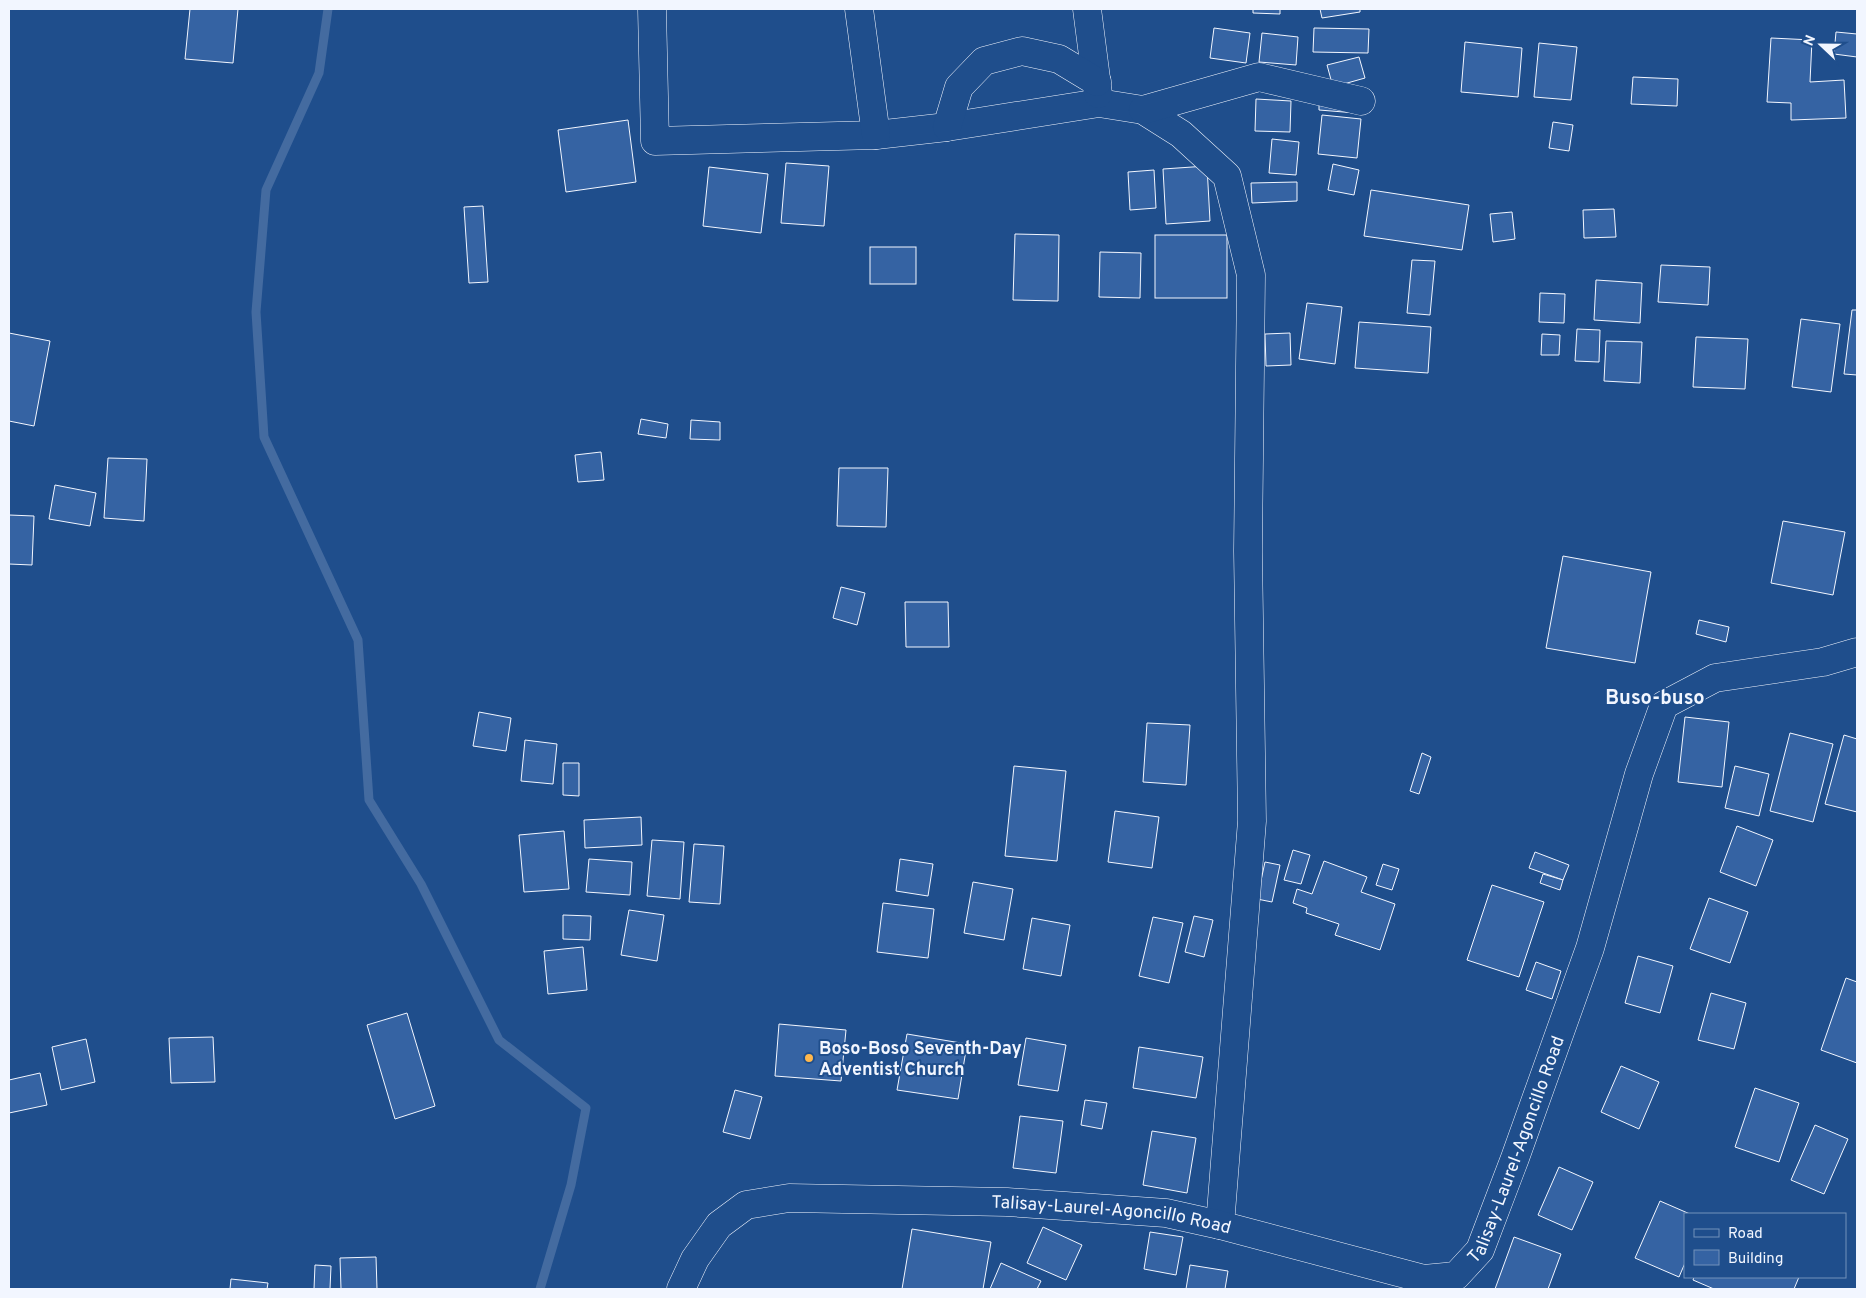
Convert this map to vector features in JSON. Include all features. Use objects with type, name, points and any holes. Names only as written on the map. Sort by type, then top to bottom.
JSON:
[{"type":"main road","points":[[652,9],[655,140],[876,135],[947,126],[1098,92]]},
{"type":"main road","points":[[859,9],[876,135]]},
{"type":"main road","points":[[1088,9],[1098,92]]},
{"type":"main road","points":[[947,126],[959,87],[984,61],[1022,51],[1059,59],[1098,92],[1143,110],[1181,134],[1227,176],[1251,275],[1248,551],[1252,821],[1220,1225]]},
{"type":"main road","points":[[1143,110],[1259,77],[1361,102]]},
{"type":"main road","name":"Talisay-Laurel-Agoncillo Road","points":[[682,1289],[695,1259],[719,1225],[746,1205],[789,1198],[1007,1202],[1166,1213],[1220,1225],[1424,1279],[1458,1283],[1480,1250],[1590,948],[1639,774],[1664,705],[1715,678],[1823,662],[1857,652]]},
{"type":"building","points":[[190,9],[238,9],[233,63],[185,59]]},
{"type":"building","points":[[1253,9],[1280,9],[1280,14],[1253,13]]},
{"type":"building","points":[[1320,9],[1360,9],[1360,12],[1322,18]]},
{"type":"building","points":[[1214,28],[1250,33],[1246,63],[1210,58]]},
{"type":"building","points":[[1314,28],[1369,29],[1368,53],[1313,52]]},
{"type":"building","points":[[1836,32],[1857,34],[1857,57],[1834,54]]},
{"type":"building","points":[[1262,33],[1298,37],[1296,65],[1259,62]]},
{"type":"building","points":[[1771,38],[1812,40],[1810,82],[1844,80],[1846,118],[1791,120],[1791,103],[1767,102]]},
{"type":"building","points":[[1465,42],[1522,48],[1518,97],[1461,92]]},
{"type":"building","points":[[1539,43],[1577,47],[1571,100],[1534,97]]},
{"type":"building","points":[[1359,57],[1365,78],[1333,87],[1327,65]]},
{"type":"building","points":[[1633,77],[1678,79],[1677,106],[1631,104]]},
{"type":"building","points":[[1256,99],[1291,101],[1290,132],[1255,131]]},
{"type":"building","points":[[1319,100],[1356,113],[1319,110]]},
{"type":"building","points":[[1322,115],[1361,119],[1357,158],[1318,154]]},
{"type":"building","points":[[628,120],[636,182],[566,192],[558,130]]},
{"type":"building","points":[[1553,122],[1573,125],[1569,151],[1549,148]]},
{"type":"building","points":[[1272,139],[1299,142],[1296,175],[1269,173]]},
{"type":"building","points":[[786,163],[829,166],[824,226],[781,223]]},
{"type":"building","points":[[1333,164],[1359,170],[1354,195],[1328,190]]},
{"type":"building","points":[[1207,166],[1210,221],[1166,224],[1163,169]]},
{"type":"building","points":[[709,167],[768,174],[761,233],[703,226]]},
{"type":"building","points":[[1154,170],[1156,208],[1130,210],[1128,172]]},
{"type":"building","points":[[1297,182],[1297,201],[1252,203],[1251,183]]},
{"type":"building","points":[[1371,190],[1469,205],[1462,250],[1364,236]]},
{"type":"building","points":[[483,206],[488,282],[469,283],[464,207]]},
{"type":"building","points":[[1614,209],[1616,237],[1584,238],[1583,210]]},
{"type":"building","points":[[1512,212],[1515,239],[1493,242],[1490,214]]},
{"type":"building","points":[[1015,234],[1059,235],[1058,301],[1013,300]]},
{"type":"building","points":[[1155,235],[1227,235],[1227,298],[1155,298]]},
{"type":"building","points":[[870,247],[916,247],[916,284],[870,284]]},
{"type":"building","points":[[1100,252],[1141,253],[1140,298],[1099,297]]},
{"type":"building","points":[[1412,260],[1435,261],[1430,315],[1407,313]]},
{"type":"building","points":[[1661,265],[1710,267],[1708,305],[1658,302]]},
{"type":"building","points":[[1596,280],[1642,283],[1640,323],[1594,320]]},
{"type":"building","points":[[1540,293],[1565,294],[1564,323],[1539,322]]},
{"type":"building","points":[[1307,303],[1342,307],[1335,364],[1299,359]]},
{"type":"building","points":[[1852,310],[1857,310],[1857,375],[1844,374]]},
{"type":"building","points":[[1801,319],[1840,324],[1831,392],[1792,387]]},
{"type":"building","points":[[1359,322],[1431,327],[1428,373],[1355,368]]},
{"type":"building","points":[[1577,329],[1600,330],[1599,362],[1575,361]]},
{"type":"building","points":[[9,333],[50,341],[34,426],[9,421]]},
{"type":"building","points":[[1290,333],[1291,365],[1266,366],[1265,334]]},
{"type":"building","points":[[1542,334],[1560,335],[1559,355],[1541,355]]},
{"type":"building","points":[[1696,337],[1748,339],[1745,389],[1693,387]]},
{"type":"building","points":[[1606,341],[1642,342],[1640,383],[1604,381]]},
{"type":"building","points":[[641,419],[668,424],[666,438],[638,434]]},
{"type":"building","points":[[691,420],[720,422],[720,440],[690,439]]},
{"type":"building","points":[[601,452],[604,480],[578,482],[575,455]]},
{"type":"building","points":[[108,458],[147,459],[144,521],[104,518]]},
{"type":"building","points":[[839,468],[888,468],[886,527],[837,526]]},
{"type":"building","points":[[55,485],[96,493],[90,526],[49,519]]},
{"type":"building","points":[[9,515],[34,516],[32,565],[9,564]]},
{"type":"building","points":[[1783,521],[1845,532],[1833,595],[1771,583]]},
{"type":"building","points":[[1563,556],[1651,572],[1635,663],[1546,648]]},
{"type":"building","points":[[841,587],[865,593],[857,625],[833,618]]},
{"type":"building","points":[[905,602],[948,602],[949,647],[906,647]]},
{"type":"building","points":[[1699,620],[1729,627],[1726,642],[1696,634]]},
{"type":"building","points":[[479,712],[511,718],[506,751],[473,746]]},
{"type":"building","points":[[1685,717],[1729,722],[1722,787],[1678,782]]},
{"type":"building","points":[[1147,723],[1190,725],[1186,785],[1143,782]]},
{"type":"building","points":[[1790,733],[1833,744],[1813,822],[1770,811]]},
{"type":"building","points":[[1844,735],[1857,739],[1857,812],[1825,804]]},
{"type":"building","points":[[525,740],[557,744],[553,784],[521,781]]},
{"type":"building","points":[[1422,753],[1431,757],[1419,794],[1410,791]]},
{"type":"building","points":[[563,763],[579,763],[579,796],[563,795]]},
{"type":"building","points":[[1014,766],[1066,771],[1057,861],[1005,856]]},
{"type":"building","points":[[1735,766],[1769,774],[1759,816],[1725,808]]},
{"type":"building","points":[[1115,811],[1159,817],[1152,868],[1108,862]]},
{"type":"building","points":[[641,817],[642,845],[585,848],[584,820]]},
{"type":"building","points":[[1737,826],[1773,840],[1756,886],[1720,872]]},
{"type":"building","points":[[564,831],[569,889],[524,892],[519,835]]},
{"type":"building","points":[[652,840],[684,842],[680,899],[647,896]]},
{"type":"building","points":[[694,844],[724,846],[720,904],[689,902]]},
{"type":"building","points":[[1293,850],[1310,855],[1301,884],[1284,880]]},
{"type":"building","points":[[1535,852],[1569,865],[1563,880],[1529,868]]},
{"type":"building","points":[[589,859],[632,862],[630,895],[586,892]]},
{"type":"building","points":[[900,859],[933,864],[928,896],[896,891]]},
{"type":"building","points":[[1324,861],[1367,877],[1361,892],[1395,904],[1380,950],[1335,935],[1339,924],[1306,913],[1307,908],[1293,903],[1297,889],[1312,894]]},
{"type":"building","points":[[1265,862],[1280,865],[1272,902],[1257,899]]},
{"type":"building","points":[[1383,864],[1399,869],[1392,890],[1376,885]]},
{"type":"building","points":[[1543,874],[1563,880],[1560,890],[1540,883]]},
{"type":"building","points":[[973,882],[1013,889],[1004,940],[964,933]]},
{"type":"building","points":[[1492,885],[1544,902],[1519,977],[1467,960]]},
{"type":"building","points":[[1709,898],[1748,912],[1730,963],[1690,949]]},
{"type":"building","points":[[883,903],[934,909],[928,958],[877,952]]},
{"type":"building","points":[[629,910],[664,915],[657,961],[621,955]]},
{"type":"building","points":[[563,915],[591,916],[590,940],[563,939]]},
{"type":"building","points":[[1194,916],[1213,920],[1204,957],[1185,952]]},
{"type":"building","points":[[1153,917],[1183,923],[1169,983],[1139,976]]},
{"type":"building","points":[[1032,918],[1070,925],[1061,976],[1023,969]]},
{"type":"building","points":[[583,947],[587,990],[548,994],[544,951]]},
{"type":"building","points":[[1638,956],[1673,966],[1660,1013],[1625,1003]]},
{"type":"building","points":[[1536,962],[1561,971],[1552,999],[1526,990]]},
{"type":"building","points":[[1846,978],[1857,982],[1857,1063],[1821,1050]]},
{"type":"building","points":[[1711,993],[1746,1003],[1734,1049],[1698,1040]]},
{"type":"building","points":[[407,1013],[435,1106],[395,1119],[367,1025]]},
{"type":"building","points":[[779,1024],[846,1030],[841,1081],[775,1076]]},
{"type":"building","points":[[907,1034],[967,1044],[958,1099],[897,1090]]},
{"type":"building","points":[[213,1037],[215,1082],[171,1083],[169,1038]]},
{"type":"building","points":[[1026,1038],[1066,1045],[1058,1091],[1018,1085]]},
{"type":"building","points":[[86,1039],[95,1082],[61,1090],[52,1047]]},
{"type":"building","points":[[1139,1047],[1203,1057],[1196,1098],[1133,1088]]},
{"type":"building","points":[[1621,1066],[1659,1082],[1639,1129],[1601,1112]]},
{"type":"building","points":[[40,1073],[47,1105],[9,1113],[9,1080]]},
{"type":"building","points":[[1755,1088],[1799,1103],[1779,1162],[1735,1147]]},
{"type":"building","points":[[735,1090],[762,1097],[750,1139],[723,1132]]},
{"type":"building","points":[[1085,1100],[1107,1103],[1102,1129],[1081,1125]]},
{"type":"building","points":[[1020,1116],[1063,1121],[1056,1173],[1013,1168]]},
{"type":"building","points":[[1815,1125],[1848,1139],[1824,1194],[1791,1180]]},
{"type":"building","points":[[1152,1131],[1196,1138],[1187,1193],[1143,1185]]},
{"type":"building","points":[[1559,1167],[1593,1182],[1572,1230],[1538,1215]]},
{"type":"building","points":[[1660,1201],[1688,1213],[1684,1213],[1684,1265],[1679,1277],[1635,1258]]},
{"type":"building","points":[[1043,1227],[1082,1245],[1066,1280],[1027,1263]]},
{"type":"building","points":[[912,1229],[991,1242],[983,1289],[902,1289]]},
{"type":"building","points":[[1150,1232],[1183,1237],[1176,1275],[1144,1269]]},
{"type":"building","points":[[1514,1237],[1561,1254],[1548,1289],[1495,1289]]},
{"type":"building","points":[[376,1257],[377,1289],[341,1289],[340,1258]]},
{"type":"building","points":[[1001,1263],[1041,1281],[1037,1289],[990,1289]]},
{"type":"building","points":[[315,1265],[331,1266],[330,1289],[314,1289]]},
{"type":"building","points":[[1190,1265],[1228,1271],[1225,1289],[1186,1289]]},
{"type":"building","points":[[1694,1278],[1799,1278],[1794,1289],[1714,1289],[1693,1280]]},
{"type":"building","points":[[231,1279],[268,1283],[267,1289],[230,1289]]},
{"type":"waterway","points":[[328,9],[319,73],[266,190],[256,312],[264,437],[358,640],[369,800],[421,884],[499,1040],[586,1108],[571,1185],[540,1289]]},
{"type":"place","name":"Boso-Boso Seventh-Day Adventist Church","points":[[809,1058]]},
{"type":"district","name":"Buso-buso","points":[[1655,697]]}]
